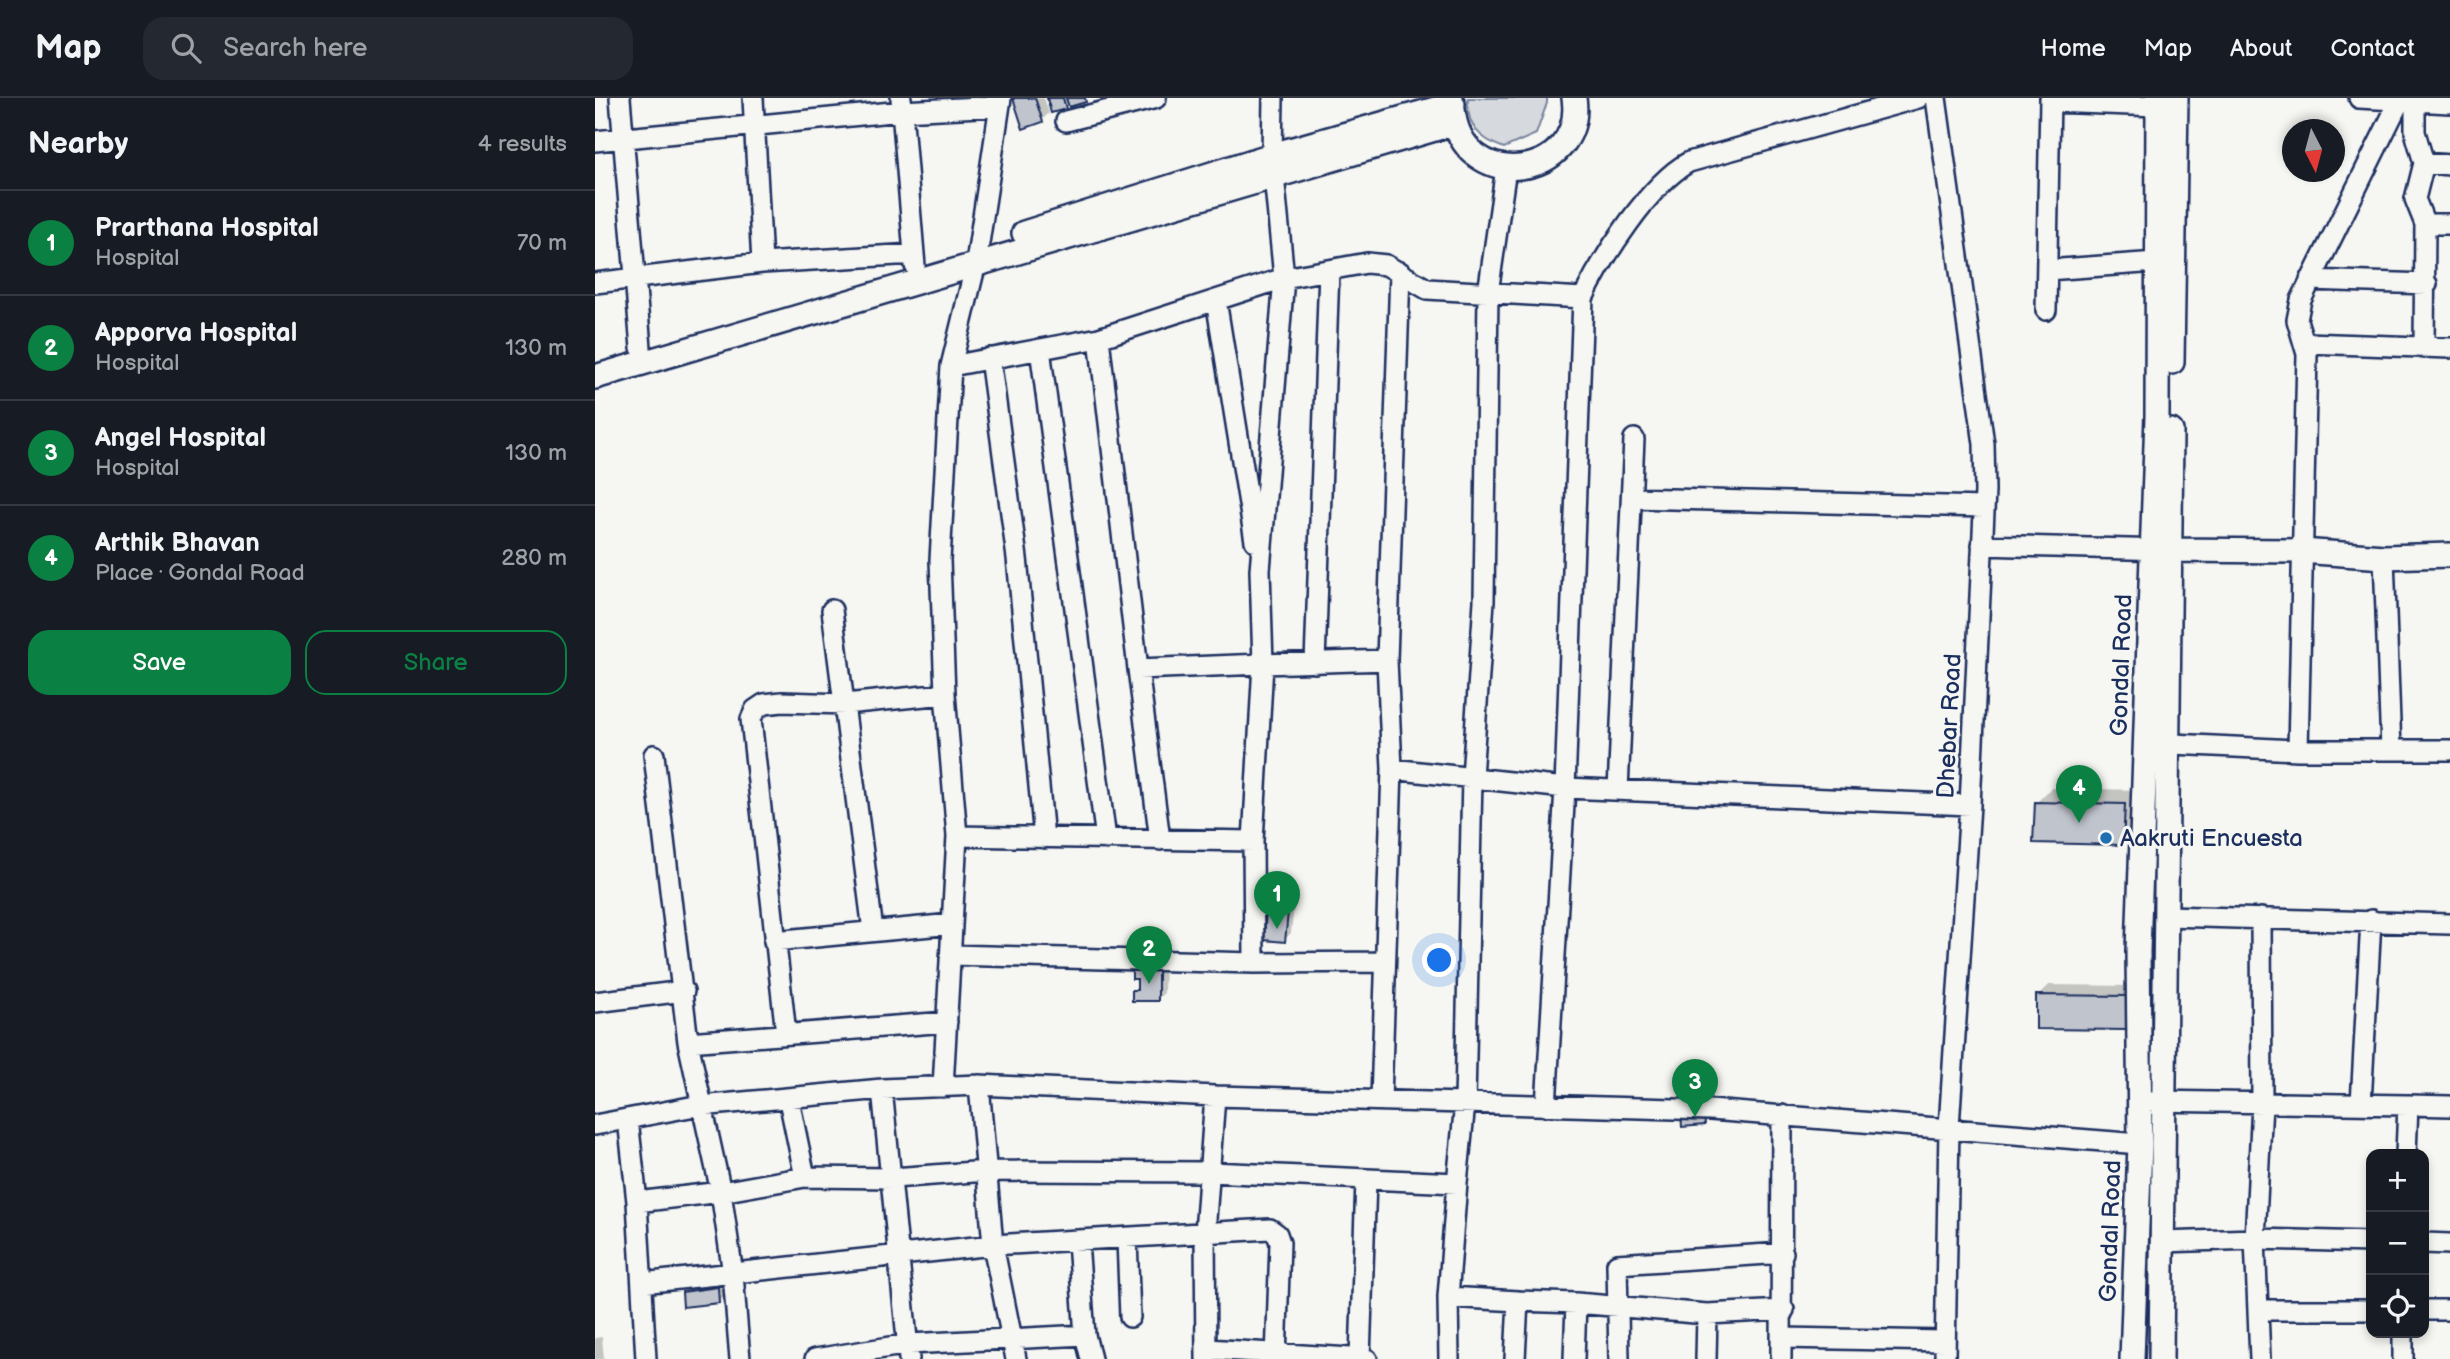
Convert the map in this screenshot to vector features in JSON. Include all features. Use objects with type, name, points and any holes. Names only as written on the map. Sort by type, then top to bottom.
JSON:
[{"type":"main road","points":[[595,361],[915,267],[978,255],[1454,108],[1462,140],[1474,154],[1489,163],[1506,168],[1524,168],[1542,162],[1557,151],[1574,119],[1578,99]]},
{"type":"main road","name":"Gondal Road","points":[[2160,550],[2157,262],[2164,101]]},
{"type":"main road","name":"Gondal Road","points":[[2132,1359],[2140,1144],[2137,951],[2156,743],[2164,101]]},
{"type":"main road","points":[[595,377],[915,267]]},
{"type":"main road","points":[[2160,550],[2301,551],[2383,557],[2450,555]]},
{"type":"main road","name":"Gondal Road","points":[[2156,743],[2167,916],[2161,1359]]},
{"type":"street","points":[[620,98],[641,348]]},
{"type":"street","points":[[753,98],[762,263]]},
{"type":"street","points":[[1066,121],[1156,98]]},
{"type":"street","points":[[1254,962],[1252,841],[1263,664],[1260,570],[1284,278],[1273,165],[1273,98]]},
{"type":"street","points":[[1546,1106],[1566,788],[1583,298],[1594,276],[1654,191],[1675,169],[1689,162],[1918,98]]},
{"type":"street","name":"Dhebar Road","points":[[1937,98],[1984,444],[1984,507],[1970,805],[1949,1127],[1945,1350]]},
{"type":"street","points":[[2359,98],[2450,103]]},
{"type":"street","points":[[2046,310],[2050,100],[2164,101]]},
{"type":"street","points":[[2405,100],[2424,163],[2416,199],[2425,224],[2427,284],[2424,348]]},
{"type":"street","points":[[2298,750],[2306,343],[2298,326],[2297,313],[2310,280],[2405,100]]},
{"type":"street","points":[[595,141],[755,127],[901,104],[1000,102],[978,255],[951,366],[940,560],[945,694],[957,836],[943,1087]]},
{"type":"street","points":[[595,283],[635,276],[762,263],[915,267],[901,104]]},
{"type":"street","points":[[2424,163],[2450,165]]},
{"type":"street","points":[[1449,1359],[1448,1297],[1465,1103],[1472,777],[1484,601],[1488,293],[1506,168]]},
{"type":"street","points":[[2425,224],[2450,224]]},
{"type":"street","points":[[2047,270],[2157,262]]},
{"type":"street","points":[[951,366],[1099,338],[1284,278],[1367,263],[1386,265],[1427,289],[1583,298]]},
{"type":"street","points":[[1315,663],[1329,270]]},
{"type":"street","points":[[1381,1100],[1392,769],[1387,660],[1400,272]]},
{"type":"street","points":[[2310,280],[2427,284]]},
{"type":"street","points":[[1216,300],[1260,570]]},
{"type":"street","points":[[1099,338],[1160,840]]},
{"type":"street","points":[[2306,343],[2450,348]]},
{"type":"street","points":[[1040,349],[1105,839]]},
{"type":"street","points":[[990,358],[1017,558],[1044,838]]},
{"type":"street","points":[[1618,790],[1634,439]]},
{"type":"street","points":[[1632,498],[1984,507]]},
{"type":"street","points":[[1982,545],[2160,550]]},
{"type":"street","points":[[2383,557],[2391,750]]},
{"type":"street","points":[[831,610],[873,931]]},
{"type":"street","points":[[1138,669],[1387,660]]},
{"type":"street","points":[[786,1034],[751,719],[755,710],[764,704],[845,704],[945,694]]},
{"type":"street","points":[[2156,743],[2298,750],[2450,750]]},
{"type":"street","points":[[654,755],[688,1042],[721,1192],[733,1274],[740,1359]]},
{"type":"street","points":[[1392,769],[1566,788],[1970,805]]},
{"type":"street","points":[[957,836],[1252,841]]},
{"type":"street","points":[[2167,916],[2450,924]]},
{"type":"street","points":[[2260,1359],[2255,1239],[2262,1104],[2261,918]]},
{"type":"street","points":[[2361,1104],[2371,920]]},
{"type":"street","points":[[774,941],[952,924]]},
{"type":"street","points":[[951,955],[1254,962],[1385,962]]},
{"type":"street","points":[[595,1002],[684,991]]},
{"type":"street","points":[[688,1042],[947,1022]]},
{"type":"street","points":[[595,1125],[703,1106],[789,1100],[882,1089],[979,1085],[1215,1096],[1710,1110],[2140,1144]]},
{"type":"street","points":[[979,1085],[993,1245],[1014,1338],[1016,1359]]},
{"type":"street","points":[[882,1089],[909,1351]]},
{"type":"street","points":[[1215,1096],[1205,1233],[1207,1354],[1367,1359]]},
{"type":"street","points":[[789,1100],[805,1177]]},
{"type":"street","points":[[2139,1101],[2450,1106]]},
{"type":"street","points":[[2406,1149],[2408,1105]]},
{"type":"street","points":[[1781,1115],[1784,1310],[1781,1359]]},
{"type":"street","points":[[628,1119],[637,1202],[646,1359]]},
{"type":"street","points":[[637,1202],[721,1192],[805,1177],[893,1178],[987,1171],[1210,1172],[1457,1183]]},
{"type":"street","points":[[1360,1359],[1366,1180]]},
{"type":"street","points":[[642,1283],[993,1245],[1269,1229],[1277,1234],[1280,1243],[1276,1356]]},
{"type":"street","points":[[1127,1239],[1130,1317]]},
{"type":"street","points":[[2162,1242],[2255,1239],[2366,1242]]},
{"type":"street","points":[[1078,1242],[1085,1335],[1091,1359]]},
{"type":"street","points":[[2429,1243],[2450,1244]]},
{"type":"street","points":[[1619,1359],[1616,1264],[1783,1253]]},
{"type":"street","points":[[1448,1297],[1576,1303],[1707,1314],[1784,1310]]},
{"type":"street","points":[[1515,1359],[1518,1301]]},
{"type":"street","points":[[1574,1359],[1576,1303]]},
{"type":"street","points":[[2260,1310],[2366,1310]]},
{"type":"street","points":[[2429,1310],[2450,1310]]},
{"type":"street","points":[[1706,1359],[1707,1314]]},
{"type":"street","points":[[815,1359],[1014,1338],[1085,1335]]},
{"type":"street","points":[[1781,1338],[1945,1350]]},
{"type":"street","points":[[2403,1338],[2403,1359]]},
{"type":"shaded area","points":[[1468,98],[1547,98],[1547,103],[1536,134],[1504,148],[1476,130],[1469,116]]},
{"type":"building","points":[[1013,98],[1035,98],[1043,122],[1023,129]]},
{"type":"building","points":[[1047,98],[1063,98],[1066,109],[1051,113]]},
{"type":"building","points":[[1066,98],[1085,98],[1086,102],[1069,107]]},
{"type":"building","points":[[2035,802],[2125,804],[2123,845],[2033,843]]},
{"type":"building","points":[[1266,910],[1288,912],[1285,942],[1264,940]]},
{"type":"building","points":[[1132,967],[1158,967],[1158,1001],[1132,1001],[1132,990],[1137,990],[1137,979],[1132,979]]},
{"type":"building","points":[[2036,995],[2128,996],[2128,1030],[2036,1029]]},
{"type":"building","points":[[1704,1111],[1705,1125],[1682,1127],[1681,1113]]},
{"type":"building","points":[[718,1287],[719,1303],[683,1307],[682,1292]]},
{"type":"place","name":"Arthik Bhavan","points":[[2079,823]]},
{"type":"place","name":"Aakruti Encuesta","points":[[2106,838]]},
{"type":"place","name":"Prarthana Hospital","points":[[1277,929]]},
{"type":"place","name":"Apporva Hospital","points":[[1149,984]]},
{"type":"place","name":"Angel Hospital","points":[[1695,1117]]}]
